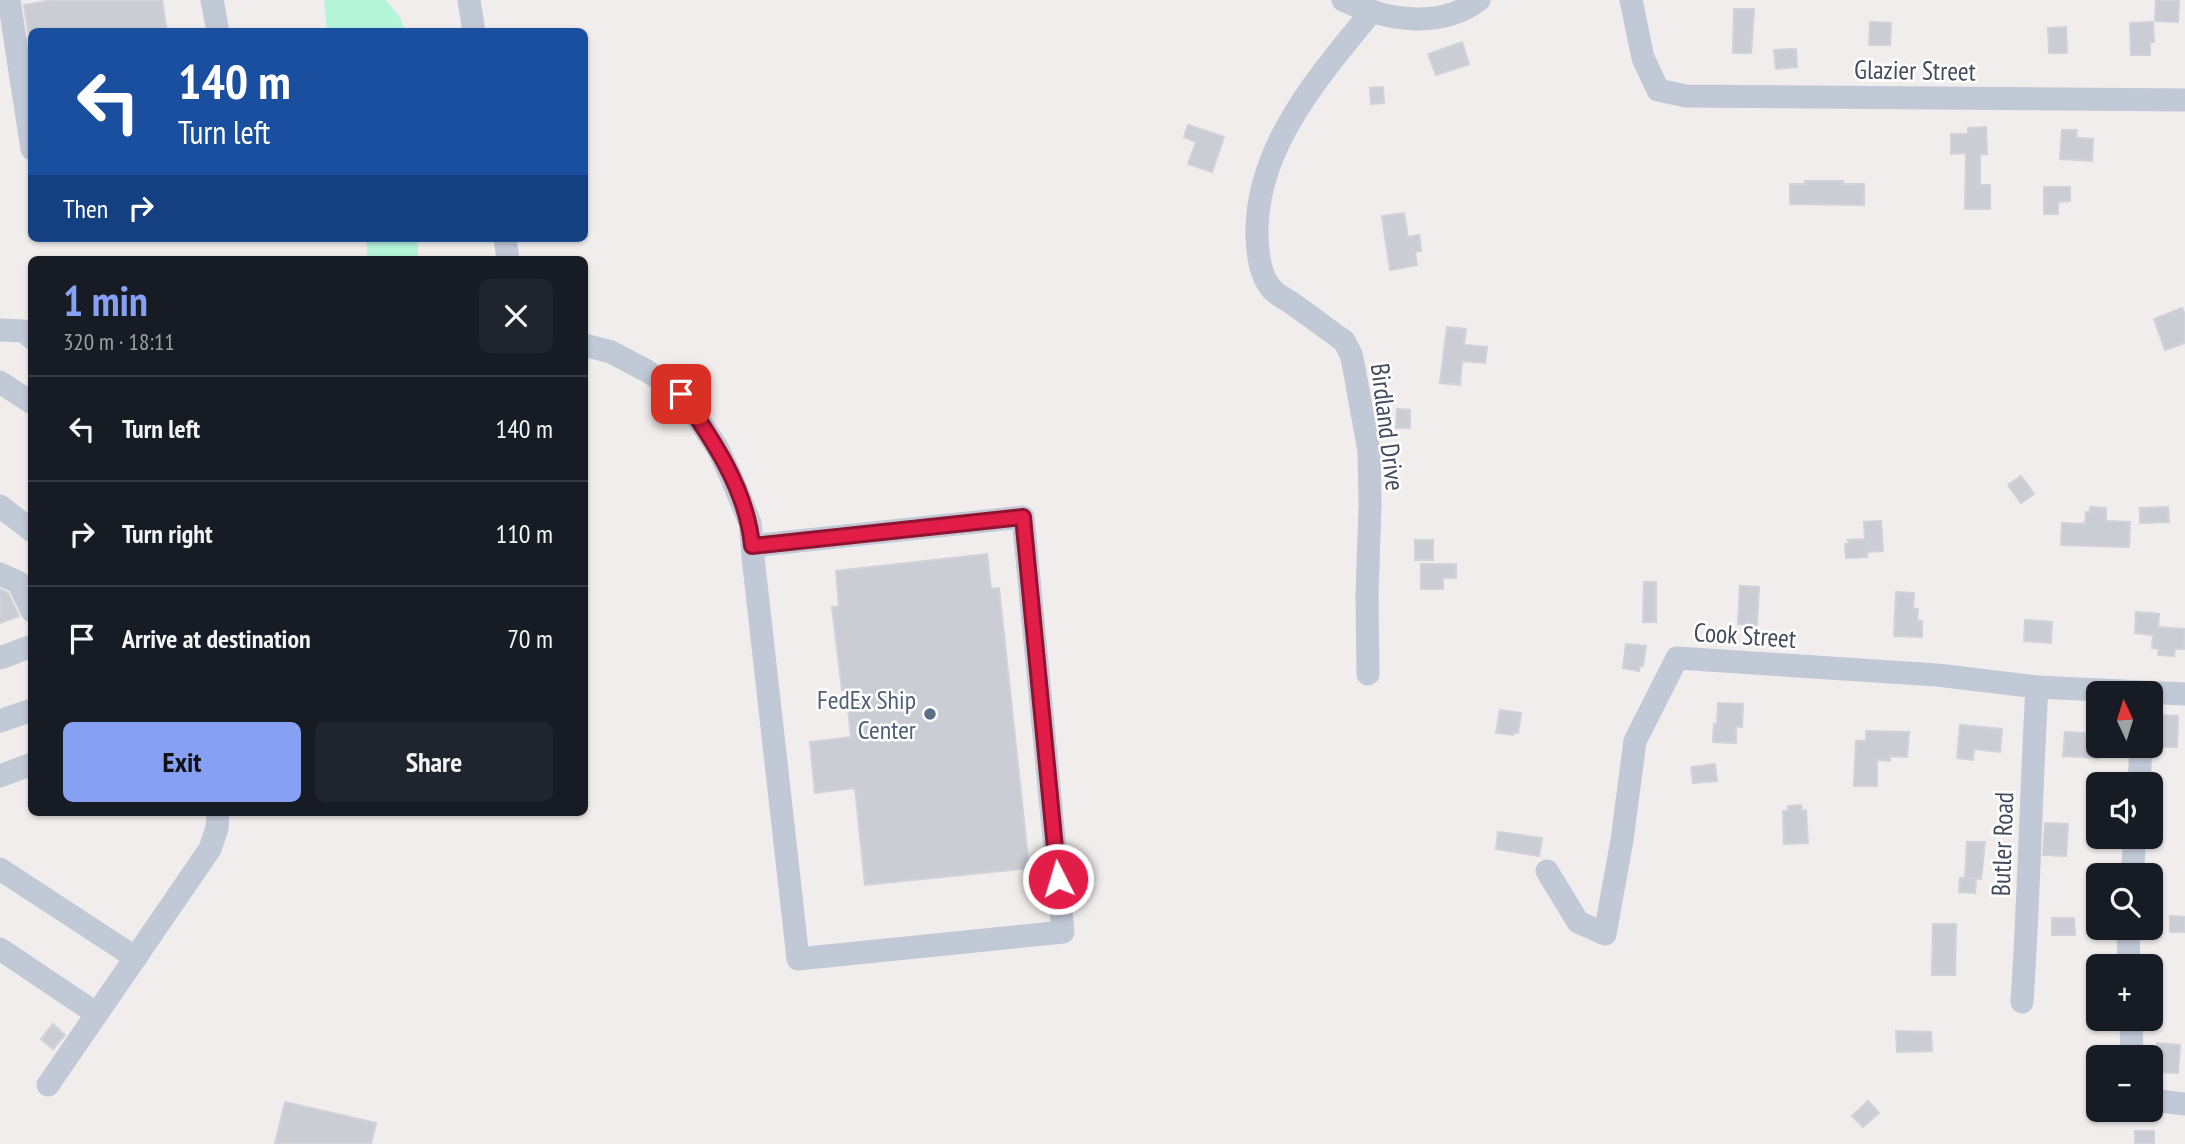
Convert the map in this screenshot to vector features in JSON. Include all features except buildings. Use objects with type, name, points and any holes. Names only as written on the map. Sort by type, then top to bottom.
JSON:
[{"type":"street","points":[[9,0],[28,123]]},
{"type":"street","points":[[212,0],[217,28]]},
{"type":"street","points":[[469,0],[473,28]]},
{"type":"street","points":[[1343,0],[1400,18],[1446,17],[1468,9],[1479,0]]},
{"type":"street","name":"Glazier Street","points":[[1630,0],[1643,58],[1658,90],[1686,96],[2185,100]]},
{"type":"street","name":"Birdland Drive","points":[[1368,674],[1369,451],[1354,368],[1348,345],[1344,341],[1271,289],[1262,272],[1258,255],[1257,218],[1268,169],[1286,128],[1311,89],[1372,11]]},
{"type":"street","points":[[0,330],[24,331],[28,334]]},
{"type":"street","points":[[588,346],[611,352],[647,371],[681,394],[718,449],[750,523],[752,546],[798,958],[1063,932],[1023,517],[752,546]]},
{"type":"street","points":[[0,382],[28,401]]},
{"type":"street","points":[[0,506],[28,528]]},
{"type":"street","points":[[0,574],[18,582],[28,603]]},
{"type":"street","points":[[0,658],[28,648]]},
{"type":"street","name":"Cook Street","points":[[1547,871],[1578,922],[1605,934],[1622,840],[1635,741],[1677,658],[1937,676],[2086,690]]},
{"type":"street","name":"Butler Road","points":[[2022,1002],[2037,687]]},
{"type":"street","name":"Cook Street","points":[[2163,694],[2185,695]]},
{"type":"street","points":[[0,721],[28,711]]},
{"type":"street","points":[[0,776],[28,766]]},
{"type":"street","points":[[48,1085],[210,849],[218,816]]},
{"type":"street","points":[[0,869],[136,958]]},
{"type":"street","points":[[0,949],[97,1014]]},
{"type":"street","points":[[2163,1101],[2185,1104]]},
{"type":"green space","points":[[324,0],[386,0],[400,17],[404,28],[327,28]]},
{"type":"green space","points":[[367,242],[418,242],[418,256],[367,256]]},
{"type":"place","name":"FedEx Ship Center","points":[[930,714]]},
{"type":"route","points":[[681,394],[718,449],[750,523],[752,546],[1023,517],[1058,879]]}]
